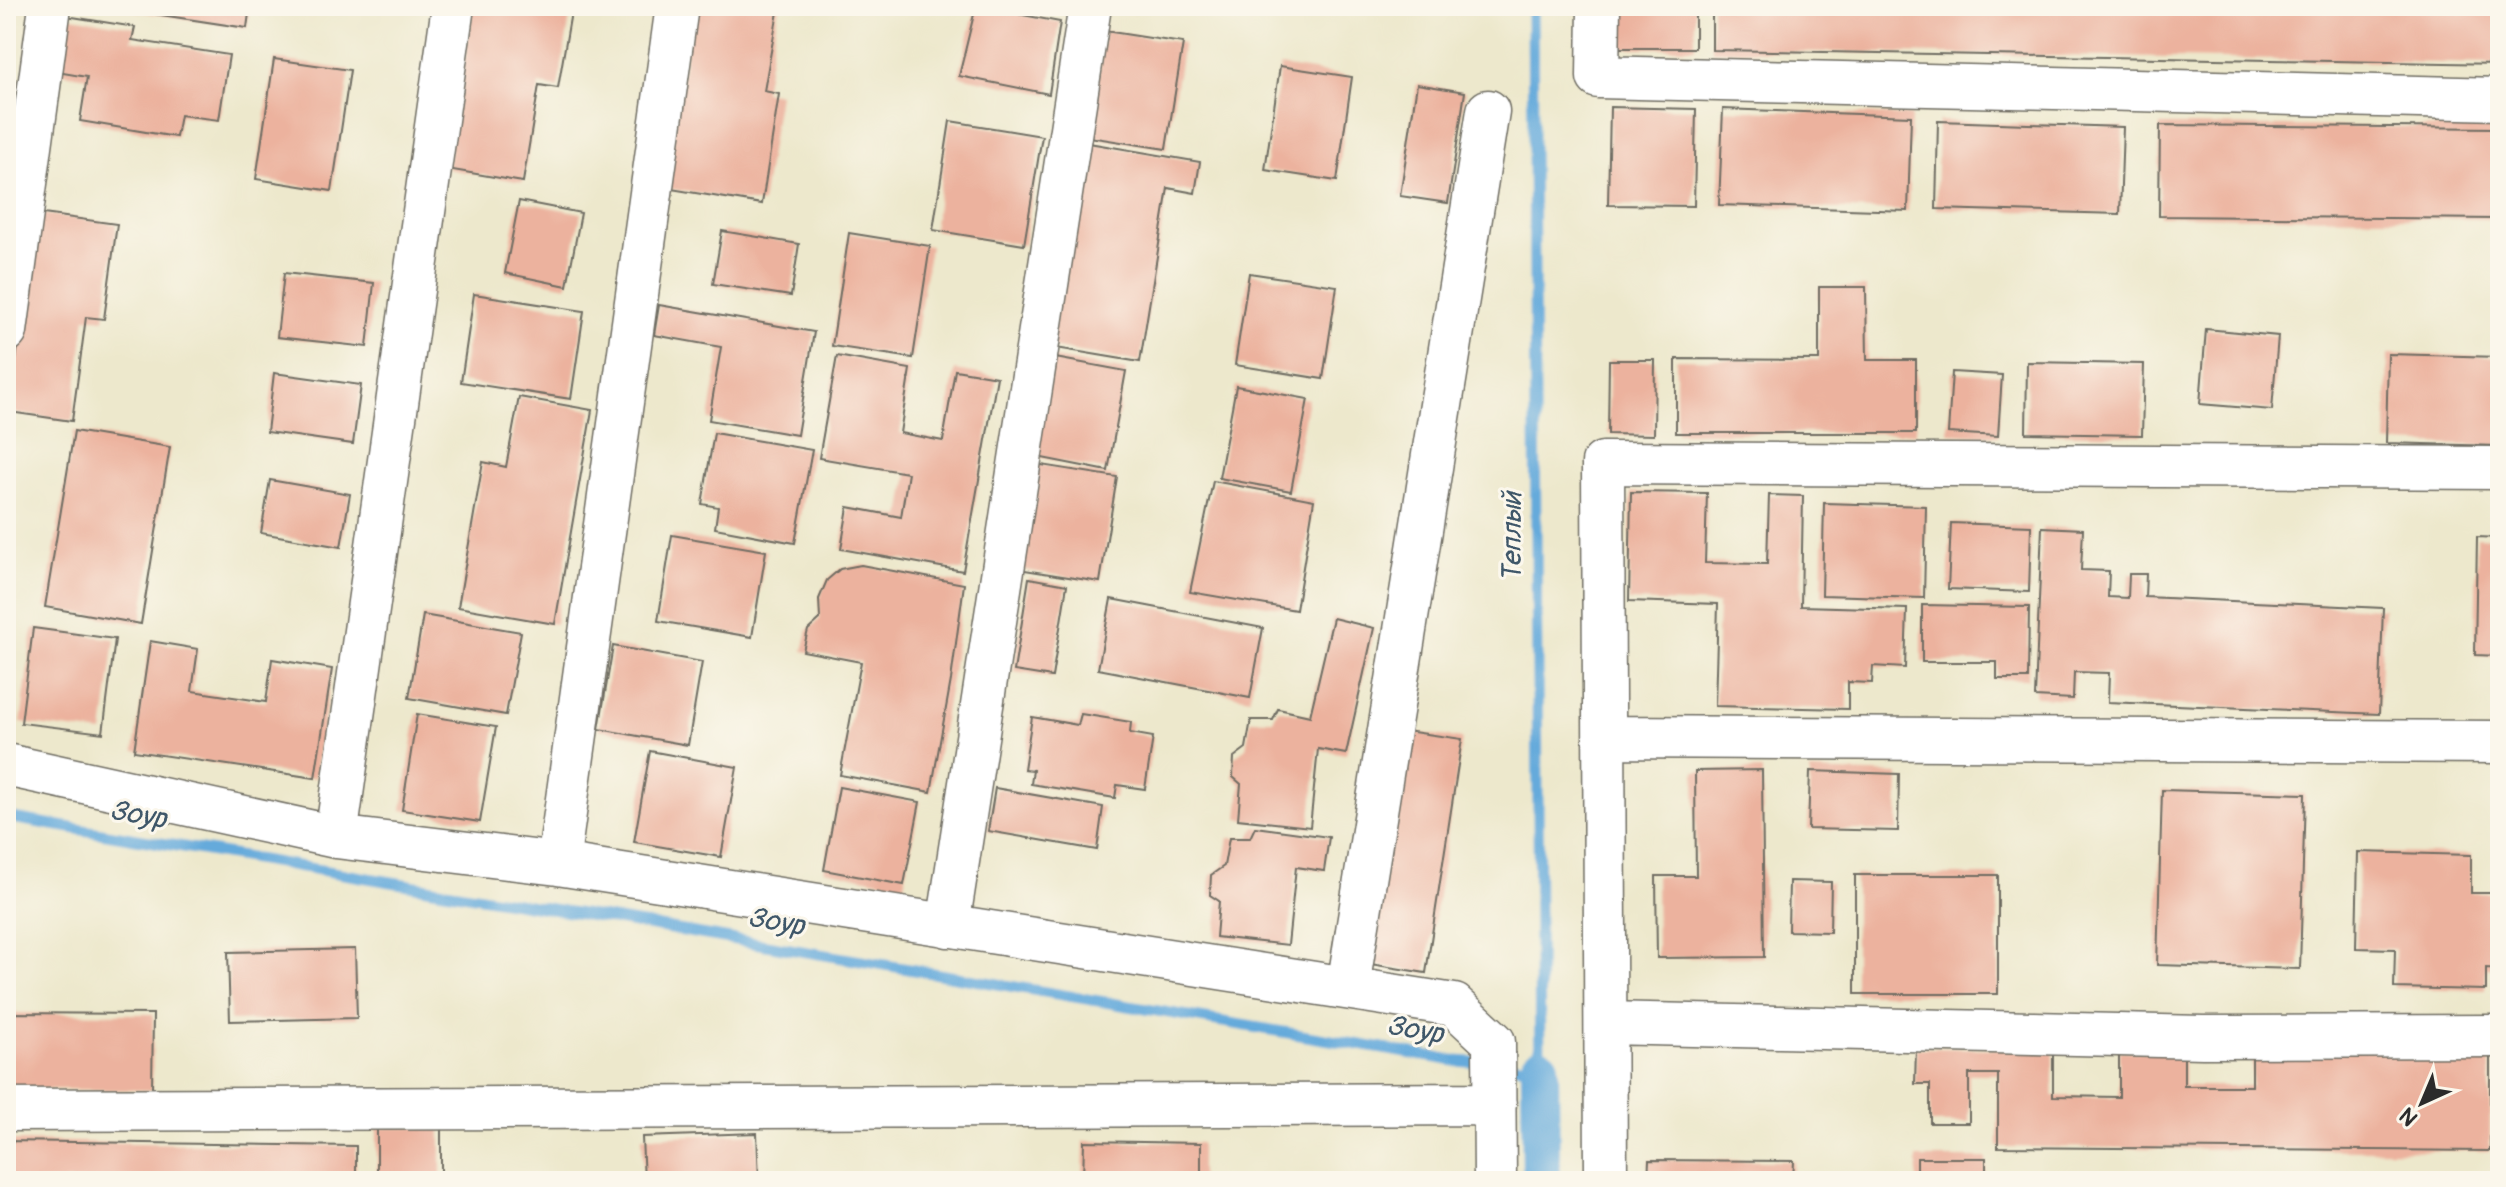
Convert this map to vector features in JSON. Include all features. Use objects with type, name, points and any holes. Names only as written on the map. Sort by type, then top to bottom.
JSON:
[{"type":"street","points":[[6,331],[50,6]]},
{"type":"street","points":[[336,837],[453,6]]},
{"type":"street","points":[[558,864],[677,6]]},
{"type":"street","points":[[948,926],[1090,6]]},
{"type":"street","points":[[1599,6],[1598,77],[2500,99]]},
{"type":"street","points":[[1348,987],[1488,111]]},
{"type":"street","points":[[1606,1181],[1603,463],[2500,468]]},
{"type":"street","points":[[1604,737],[2500,742]]},
{"type":"street","points":[[6,765],[336,837],[558,864],[1454,1005],[1494,1042],[1495,1181]]},
{"type":"street","points":[[1606,1023],[2203,1037],[2500,1036]]},
{"type":"street","points":[[6,1110],[1495,1104]]},
{"type":"building","points":[[102,6],[250,6],[247,28]]},
{"type":"building","points":[[473,6],[572,6],[558,88],[539,85],[523,182],[447,169]]},
{"type":"building","points":[[693,6],[779,6],[764,91],[779,94],[762,204],[665,188]]},
{"type":"building","points":[[976,6],[1060,22],[1049,94],[959,76]]},
{"type":"building","points":[[1612,6],[1695,6],[1695,48],[1612,48]]},
{"type":"building","points":[[1712,6],[2500,6],[2500,64],[1712,50]]},
{"type":"building","points":[[60,15],[135,27],[132,40],[229,55],[219,120],[180,115],[176,137],[80,121],[87,77],[51,71]]},
{"type":"building","points":[[1105,31],[1183,43],[1166,149],[1089,137]]},
{"type":"building","points":[[274,59],[350,70],[332,191],[256,179]]},
{"type":"building","points":[[1280,66],[1352,77],[1337,181],[1265,170]]},
{"type":"building","points":[[1417,84],[1465,92],[1448,203],[1400,196]]},
{"type":"building","points":[[1610,107],[1696,109],[1694,206],[1608,205]]},
{"type":"building","points":[[1723,109],[1911,116],[1908,211],[1719,205]]},
{"type":"building","points":[[950,121],[1042,136],[1024,245],[933,230]]},
{"type":"building","points":[[1938,121],[2123,127],[2120,214],[1936,209]]},
{"type":"building","points":[[2160,125],[2500,128],[2500,219],[2159,216]]},
{"type":"building","points":[[1083,142],[1200,162],[1195,193],[1168,188],[1140,362],[1050,347]]},
{"type":"building","points":[[519,201],[581,213],[567,286],[505,273]]},
{"type":"building","points":[[36,213],[117,224],[104,319],[86,317],[72,421],[9,412]]},
{"type":"building","points":[[722,231],[799,244],[791,296],[713,284]]},
{"type":"building","points":[[849,233],[930,246],[913,358],[832,346]]},
{"type":"building","points":[[284,273],[374,283],[367,347],[277,337]]},
{"type":"building","points":[[1249,273],[1337,286],[1323,379],[1235,365]]},
{"type":"building","points":[[1819,287],[1866,287],[1867,360],[1916,360],[1916,433],[1676,433],[1676,359],[1819,360]]},
{"type":"building","points":[[474,294],[584,311],[571,399],[461,382]]},
{"type":"building","points":[[659,305],[814,332],[797,435],[709,420],[721,347],[654,335]]},
{"type":"building","points":[[2206,329],[2278,336],[2272,410],[2200,404]]},
{"type":"building","points":[[2388,354],[2500,357],[2500,446],[2386,443]]},
{"type":"building","points":[[837,356],[910,369],[900,433],[943,441],[955,370],[997,377],[963,571],[841,549],[848,507],[901,517],[908,473],[819,458]]},
{"type":"building","points":[[1050,357],[1126,371],[1108,471],[1032,456]]},
{"type":"building","points":[[1609,360],[1655,360],[1654,435],[1608,434]]},
{"type":"building","points":[[2027,362],[2144,364],[2142,435],[2026,433]]},
{"type":"building","points":[[1952,372],[2002,375],[1998,436],[1948,433]]},
{"type":"building","points":[[274,373],[361,385],[353,444],[267,432]]},
{"type":"building","points":[[1236,386],[1308,399],[1291,491],[1219,478]]},
{"type":"building","points":[[519,397],[592,410],[555,624],[458,607],[483,462],[506,467]]},
{"type":"building","points":[[74,431],[170,447],[141,624],[45,607]]},
{"type":"building","points":[[714,433],[812,450],[795,543],[715,528],[718,507],[702,504]]},
{"type":"building","points":[[1029,463],[1117,477],[1100,582],[1012,568]]},
{"type":"building","points":[[270,480],[350,494],[341,547],[261,533]]},
{"type":"building","points":[[1213,481],[1314,500],[1296,610],[1190,592]]},
{"type":"building","points":[[1631,492],[1707,493],[1705,563],[1767,564],[1769,495],[1803,496],[1801,606],[1907,609],[1905,668],[1873,666],[1872,683],[1848,682],[1848,709],[1715,706],[1718,604],[1629,601]]},
{"type":"building","points":[[1824,503],[1926,506],[1924,598],[1822,595]]},
{"type":"building","points":[[1951,523],[2031,526],[2029,592],[1948,589]]},
{"type":"building","points":[[2042,527],[2083,529],[2081,570],[2109,571],[2108,597],[2128,598],[2129,574],[2146,574],[2145,597],[2383,608],[2379,714],[2108,702],[2109,673],[2074,672],[2073,699],[2035,697]]},
{"type":"building","points":[[672,535],[766,551],[752,637],[658,621]]},
{"type":"building","points":[[2477,537],[2500,538],[2500,656],[2475,655]]},
{"type":"building","points":[[861,565],[964,584],[931,792],[840,775],[861,662],[803,651],[808,630],[820,619],[819,599],[827,580],[840,569]]},
{"type":"building","points":[[1029,578],[1067,585],[1052,677],[1014,671]]},
{"type":"building","points":[[1111,599],[1263,628],[1250,698],[1098,669]]},
{"type":"building","points":[[1922,605],[2029,607],[2028,679],[1997,679],[1997,662],[1922,662]]},
{"type":"building","points":[[423,615],[521,632],[506,715],[409,698]]},
{"type":"building","points":[[1333,618],[1374,628],[1346,754],[1318,749],[1310,827],[1238,819],[1241,784],[1233,777],[1234,757],[1246,748],[1251,720],[1273,720],[1278,709],[1310,716]]},
{"type":"building","points":[[33,628],[115,639],[103,733],[21,723]]},
{"type":"building","points":[[150,641],[198,649],[192,691],[266,702],[272,659],[332,669],[315,778],[134,751]]},
{"type":"building","points":[[613,646],[702,662],[688,745],[599,729]]},
{"type":"building","points":[[417,714],[496,727],[480,822],[402,810]]},
{"type":"building","points":[[1081,714],[1131,722],[1130,733],[1153,737],[1145,789],[1117,785],[1115,798],[1031,784],[1033,770],[1024,769],[1032,717],[1078,725]]},
{"type":"building","points":[[1406,731],[1462,739],[1426,973],[1370,964]]},
{"type":"building","points":[[650,751],[737,767],[721,857],[634,842]]},
{"type":"building","points":[[1762,770],[1764,957],[1657,958],[1656,876],[1696,876],[1695,771]]},
{"type":"building","points":[[1810,771],[1899,774],[1898,831],[1808,829]]},
{"type":"building","points":[[839,787],[920,802],[904,885],[824,870]]},
{"type":"building","points":[[995,788],[1103,807],[1097,850],[988,831]]},
{"type":"building","points":[[2162,790],[2305,794],[2300,969],[2157,965]]},
{"type":"building","points":[[1255,827],[1329,837],[1324,871],[1296,867],[1288,945],[1216,937],[1219,901],[1210,895],[1211,875],[1224,866],[1229,838],[1250,838]]},
{"type":"building","points":[[2358,852],[2471,855],[2471,893],[2500,893],[2500,969],[2486,968],[2486,990],[2394,988],[2395,949],[2356,948]]},
{"type":"building","points":[[1855,875],[1998,875],[1998,994],[1855,994]]},
{"type":"building","points":[[1789,881],[1831,882],[1830,932],[1788,931]]},
{"type":"building","points":[[355,949],[357,1018],[230,1021],[228,952]]},
{"type":"building","points":[[6,1013],[153,1014],[152,1090],[6,1089]]},
{"type":"building","points":[[2252,1045],[2490,1047],[2490,1151],[1998,1147],[1998,1074],[1969,1074],[1969,1123],[1930,1123],[1930,1084],[1915,1084],[1916,1048],[2053,1049],[2053,1096],[2119,1097],[2119,1051],[2184,1052],[2184,1086],[2252,1086]]},
{"type":"building","points":[[441,1127],[441,1181],[377,1181],[377,1128]]},
{"type":"building","points":[[757,1133],[759,1181],[644,1181],[642,1137]]},
{"type":"building","points":[[6,1141],[356,1146],[356,1181],[6,1181]]},
{"type":"building","points":[[1084,1141],[1201,1143],[1201,1181],[1083,1181]]},
{"type":"building","points":[[1917,1158],[1986,1158],[1986,1181],[1917,1181]]},
{"type":"building","points":[[1649,1160],[1794,1161],[1793,1181],[1648,1181]]},
{"type":"waterway","name":"Теплый","points":[[1502,1065],[1540,1067],[1532,6]]},
{"type":"waterway","name":"Зоур","points":[[6,817],[1455,1061],[1485,1063]]},
{"type":"waterway","points":[[1540,1067],[1541,1181]]}]
